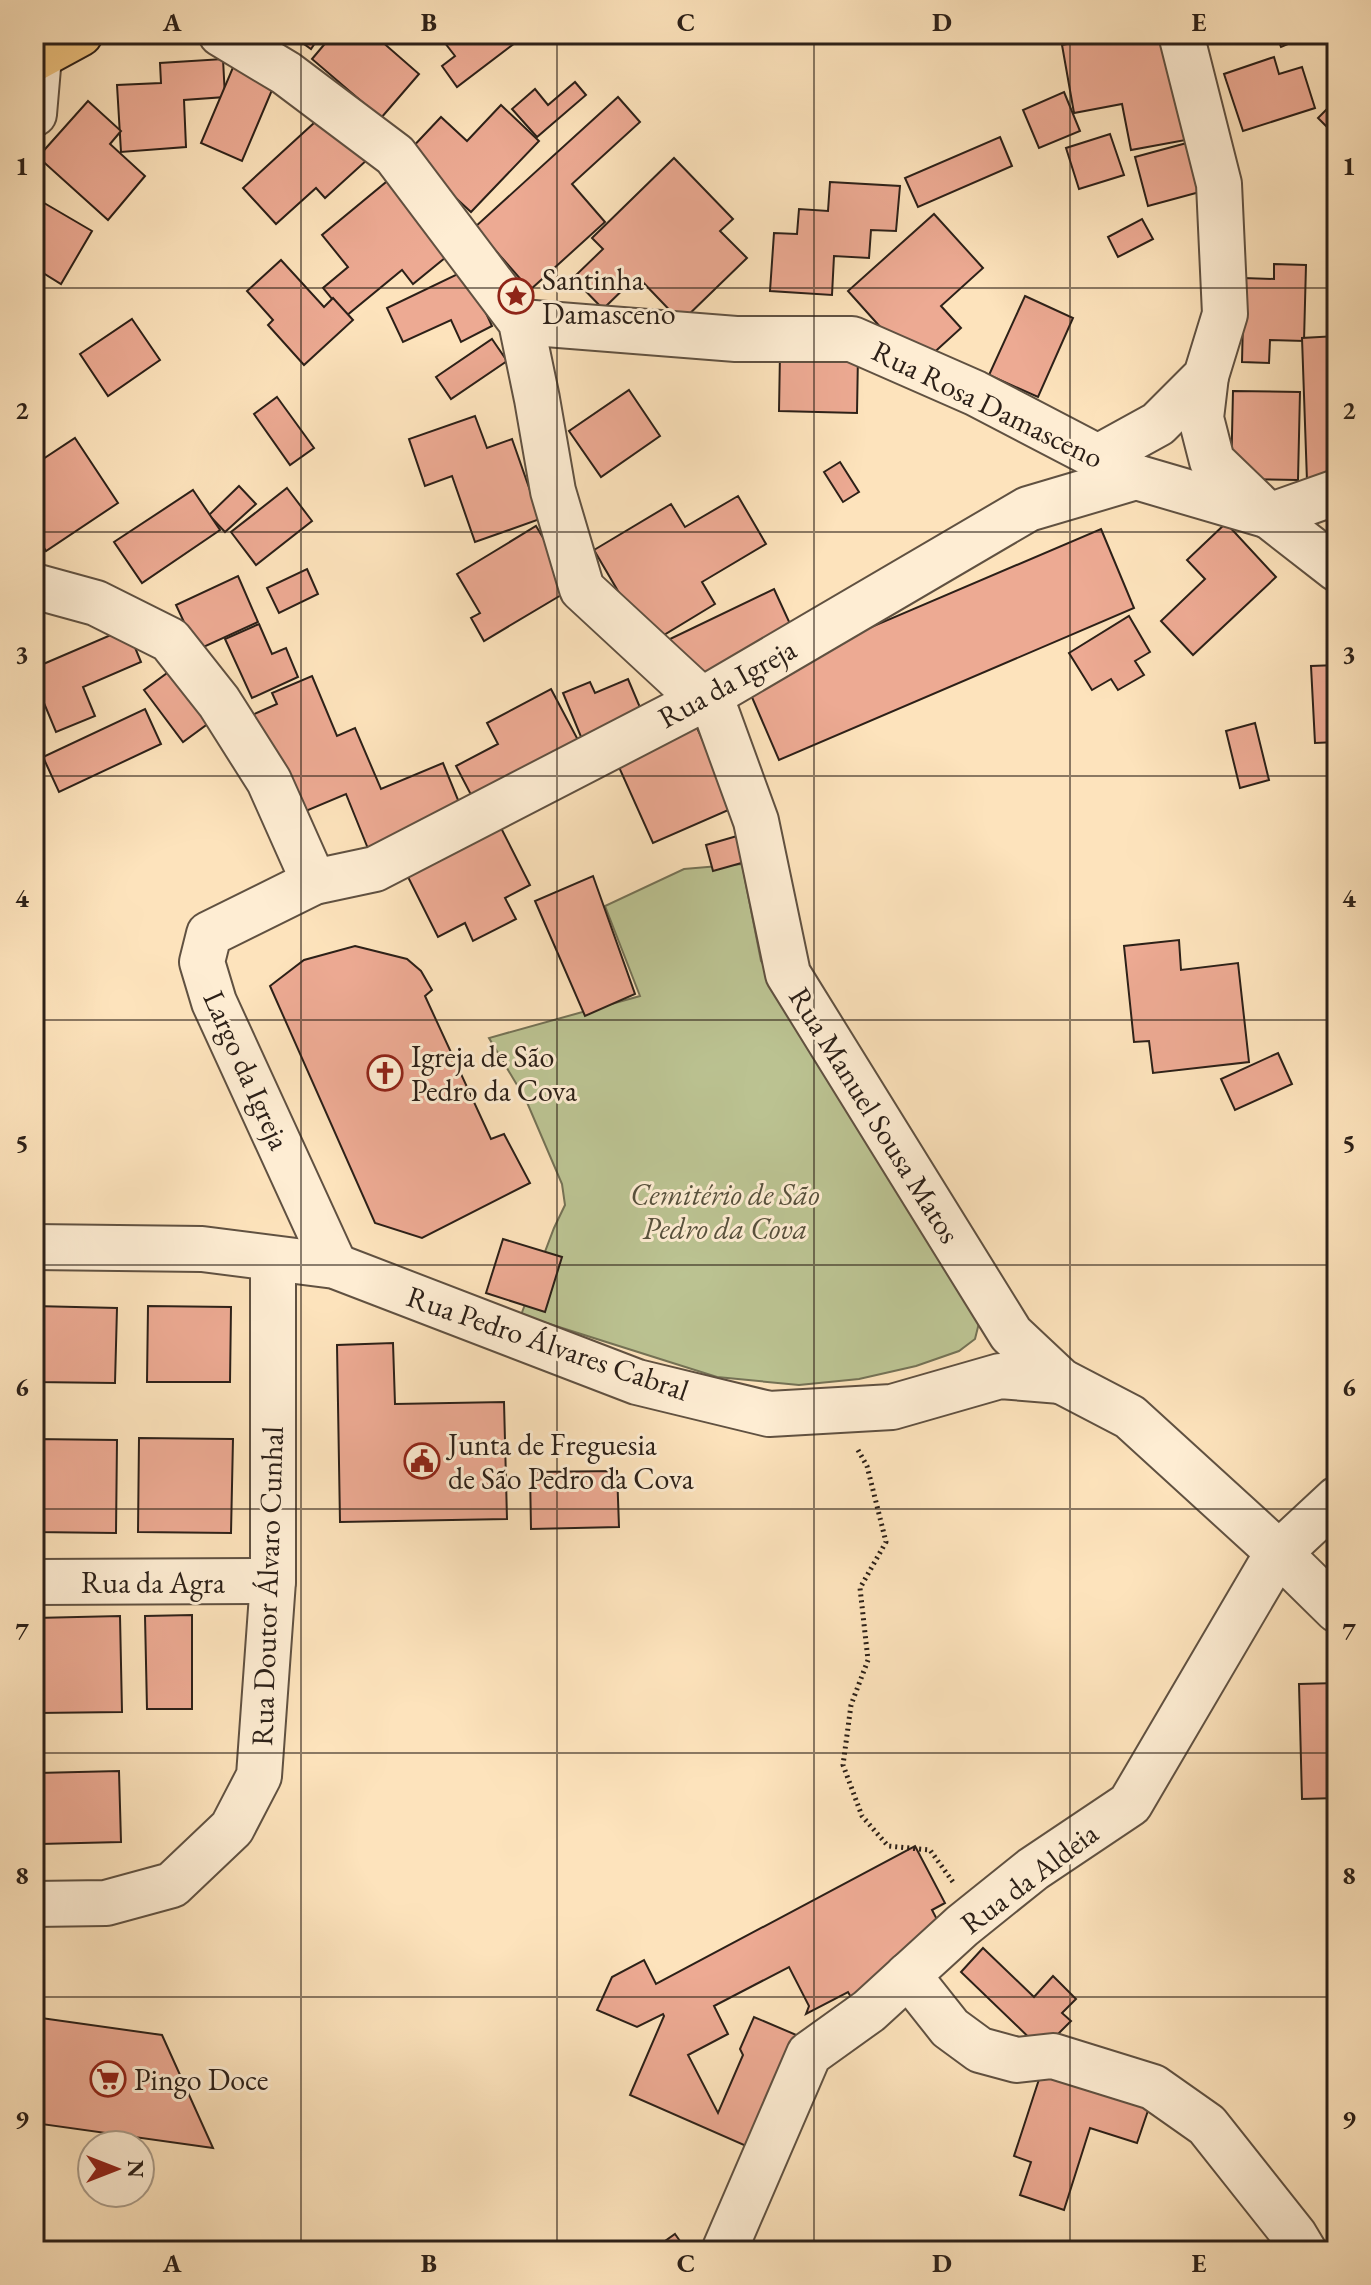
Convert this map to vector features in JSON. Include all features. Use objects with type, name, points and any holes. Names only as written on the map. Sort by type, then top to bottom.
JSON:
[{"type":"main road","points":[[37,58],[80,34]]},
{"type":"street","points":[[221,34],[286,73],[395,155],[521,322]]},
{"type":"street","points":[[1181,34],[1219,184],[1225,314],[1206,376],[1201,418],[1212,461],[1269,516],[1337,569]]},
{"type":"street","points":[[34,114],[37,58]]},
{"type":"street","name":"Rua Rosa Damasceno","points":[[521,322],[736,339],[852,339],[975,393],[1117,467],[1269,516]]},
{"type":"street","name":"Rua Manuel Sousa Matos","points":[[521,322],[553,491],[582,589],[717,714],[756,821],[788,974],[1011,1334],[1061,1381],[1130,1417],[1337,1610]]},
{"type":"street","name":"Rua da Igreja","points":[[314,882],[375,869],[702,700],[1028,509],[1117,467],[1206,376]]},
{"type":"street","points":[[1269,516],[1334,498]]},
{"type":"street","points":[[34,586],[96,603],[170,640],[219,702],[269,781],[314,882]]},
{"type":"street","name":"Largo da Igreja","points":[[314,882],[209,934],[202,962],[214,1002],[335,1266]]},
{"type":"street","name":"Rua Pedro Álvares Cabral","points":[[34,1247],[202,1249],[335,1266],[637,1382],[769,1414],[892,1407],[1000,1376],[1061,1381]]},
{"type":"street","name":"Rua Doutor Álvaro Cunhal","points":[[34,1904],[106,1903],[172,1885],[232,1828],[259,1776],[273,1581],[273,1259]]},
{"type":"street","name":"Rua da Aldeia","points":[[724,2251],[809,2054],[869,2011],[977,1914],[1033,1869],[1130,1804],[1268,1569],[1279,1553],[1337,1499]]},
{"type":"street","name":"Rua da Agra","points":[[34,1582],[273,1581]]},
{"type":"street","points":[[908,1975],[950,2028],[980,2050],[1017,2060],[1053,2056],[1153,2087],[1207,2125],[1304,2251]]},
{"type":"path","points":[[836,1411],[867,1466],[886,1542],[860,1588],[868,1660],[851,1705],[843,1765],[862,1816],[888,1846],[930,1850],[977,1914]]},
{"type":"green space","name":"Cemitério de São Pedro da Cova","points":[[742,864],[761,961],[979,1323],[975,1339],[959,1351],[916,1366],[859,1379],[799,1385],[717,1377],[521,1315],[565,1205],[562,1184],[526,1100],[489,1038],[640,996],[605,906],[684,869]]},
{"type":"building","points":[[290,34],[321,34],[311,49]]},
{"type":"building","points":[[333,34],[386,34],[380,40],[419,74],[381,118],[312,59]]},
{"type":"building","points":[[438,34],[515,34],[519,40],[457,87],[442,66],[455,56]]},
{"type":"building","points":[[1085,34],[1171,34],[1191,139],[1131,150],[1122,104],[1074,113],[1062,45],[1087,40]]},
{"type":"building","points":[[1276,34],[1306,34],[1307,36],[1281,47]]},
{"type":"building","points":[[1318,34],[1337,34],[1337,55]]},
{"type":"building","points":[[1274,57],[1279,74],[1302,67],[1315,108],[1243,131],[1224,74]]},
{"type":"building","points":[[223,59],[225,97],[184,100],[186,147],[121,152],[117,85],[161,83],[160,63]]},
{"type":"building","points":[[234,65],[275,83],[242,161],[201,143]]},
{"type":"building","points":[[575,82],[586,95],[537,137],[512,109],[535,89],[548,105]]},
{"type":"building","points":[[1064,92],[1080,131],[1039,148],[1023,110]]},
{"type":"building","points":[[618,97],[640,122],[572,184],[605,222],[530,290],[475,227]]},
{"type":"building","points":[[1337,99],[1337,137],[1318,118]]},
{"type":"building","points":[[88,101],[121,131],[110,144],[145,176],[108,220],[38,157]]},
{"type":"building","points":[[501,105],[539,141],[471,212],[407,153],[441,117],[467,141]]},
{"type":"building","points":[[326,112],[368,159],[325,198],[316,188],[276,224],[243,188]]},
{"type":"building","points":[[1110,134],[1124,175],[1079,189],[1066,148]]},
{"type":"building","points":[[1000,137],[1012,166],[918,207],[905,178]]},
{"type":"building","points":[[1194,141],[1207,190],[1148,206],[1135,157]]},
{"type":"building","points":[[674,158],[733,219],[720,231],[747,258],[681,322],[637,276],[603,309],[573,278],[603,249],[592,238]]},
{"type":"building","points":[[391,178],[451,253],[413,284],[402,270],[346,316],[323,288],[348,267],[322,235]]},
{"type":"building","points":[[830,182],[900,186],[896,231],[871,230],[869,258],[834,256],[832,295],[770,291],[774,233],[797,234],[799,209],[828,211]]},
{"type":"building","points":[[39,200],[92,231],[61,284],[35,268],[34,271],[34,208]]},
{"type":"building","points":[[934,214],[983,268],[941,306],[961,328],[917,368],[848,291]]},
{"type":"building","points":[[1142,219],[1153,239],[1118,257],[1108,237]]},
{"type":"building","points":[[281,260],[324,307],[333,298],[353,320],[304,365],[268,325],[273,320],[247,291]]},
{"type":"building","points":[[1274,264],[1306,265],[1304,341],[1270,340],[1269,363],[1242,362],[1244,278],[1274,279]]},
{"type":"building","points":[[466,270],[492,326],[461,342],[451,320],[403,342],[387,308]]},
{"type":"building","points":[[1025,296],[1073,318],[1038,397],[989,375]]},
{"type":"building","points":[[132,319],[160,360],[108,396],[80,354]]},
{"type":"building","points":[[1337,336],[1337,480],[1307,481],[1302,338]]},
{"type":"building","points":[[492,339],[507,361],[451,399],[436,377]]},
{"type":"building","points":[[780,353],[858,354],[857,413],[779,411]]},
{"type":"building","points":[[629,390],[660,436],[601,477],[569,431]]},
{"type":"building","points":[[1233,391],[1300,392],[1298,480],[1231,479]]},
{"type":"building","points":[[277,397],[314,448],[290,465],[254,414]]},
{"type":"building","points":[[475,416],[487,448],[512,439],[540,519],[475,542],[452,476],[425,486],[409,439]]},
{"type":"building","points":[[75,438],[118,503],[46,551],[34,532],[34,465]]},
{"type":"building","points":[[840,462],[859,492],[843,502],[824,472]]},
{"type":"building","points":[[239,486],[256,504],[225,532],[209,515]]},
{"type":"building","points":[[287,488],[312,521],[256,565],[231,532]]},
{"type":"building","points":[[193,490],[220,530],[142,583],[114,542]]},
{"type":"building","points":[[738,496],[766,544],[702,582],[715,604],[649,644],[594,550],[671,504],[685,527]]},
{"type":"building","points":[[1226,523],[1276,577],[1193,655],[1161,621],[1205,579],[1187,560]]},
{"type":"building","points":[[536,526],[573,588],[484,641],[471,618],[480,613],[457,574]]},
{"type":"building","points":[[1101,529],[1134,608],[779,760],[745,681]]},
{"type":"building","points":[[307,569],[318,594],[279,613],[267,588]]},
{"type":"building","points":[[238,576],[258,622],[197,650],[176,605]]},
{"type":"building","points":[[774,589],[797,639],[694,688],[670,639]]},
{"type":"building","points":[[1129,616],[1150,652],[1135,661],[1144,675],[1118,690],[1111,679],[1092,690],[1069,653]]},
{"type":"building","points":[[259,624],[272,654],[286,648],[298,677],[252,698],[225,639]]},
{"type":"building","points":[[127,628],[141,662],[83,687],[95,716],[56,732],[34,679],[34,668]]},
{"type":"building","points":[[1337,665],[1337,742],[1315,743],[1311,666]]},
{"type":"building","points":[[174,668],[213,720],[183,742],[144,690]]},
{"type":"building","points":[[312,676],[337,736],[355,728],[381,789],[443,763],[467,822],[373,861],[346,794],[294,816],[252,715],[277,704],[272,693]]},
{"type":"building","points":[[628,679],[647,724],[586,749],[563,693],[590,682],[595,693]]},
{"type":"building","points":[[551,689],[587,757],[480,812],[456,766],[498,744],[487,723]]},
{"type":"building","points":[[145,709],[161,744],[59,792],[43,757]]},
{"type":"building","points":[[694,721],[733,808],[653,843],[614,756]]},
{"type":"building","points":[[1255,723],[1269,780],[1240,788],[1226,731]]},
{"type":"building","points":[[498,822],[530,885],[505,898],[516,919],[473,941],[465,923],[438,937],[404,869]]},
{"type":"building","points":[[737,836],[745,862],[713,871],[706,845]]},
{"type":"building","points":[[593,876],[635,994],[585,1016],[535,901]]},
{"type":"building","points":[[1179,940],[1181,970],[1238,963],[1249,1062],[1153,1073],[1149,1041],[1134,1042],[1124,946]]},
{"type":"building","name":"Igreja de São Pedro da Cova","points":[[355,946],[407,959],[421,971],[432,990],[425,996],[491,1139],[504,1134],[530,1183],[422,1238],[375,1223],[270,986],[304,960]]},
{"type":"building","points":[[1278,1053],[1292,1084],[1235,1110],[1221,1079]]},
{"type":"building","points":[[503,1239],[562,1257],[545,1312],[486,1293]]},
{"type":"building","points":[[34,1306],[117,1308],[115,1383],[34,1382]]},
{"type":"building","points":[[148,1306],[231,1307],[230,1382],[147,1382]]},
{"type":"building","name":"Junta de Freguesia de São Pedro da Cova","points":[[393,1343],[395,1404],[504,1402],[507,1519],[340,1522],[337,1345]]},
{"type":"building","points":[[139,1438],[233,1439],[231,1533],[138,1532]]},
{"type":"building","points":[[34,1439],[117,1440],[116,1533],[34,1532]]},
{"type":"building","points":[[617,1471],[619,1527],[531,1529],[530,1472]]},
{"type":"building","points":[[192,1615],[192,1709],[147,1709],[145,1616]]},
{"type":"building","points":[[120,1616],[122,1712],[37,1713],[35,1618]]},
{"type":"building","points":[[1337,1683],[1337,1798],[1302,1799],[1299,1684]]},
{"type":"building","points":[[119,1771],[121,1842],[40,1844],[38,1773]]},
{"type":"building","points":[[915,1846],[945,1903],[932,1910],[955,1954],[856,2006],[848,1992],[806,2014],[809,2006],[789,1967],[714,2006],[728,2034],[688,2055],[718,2113],[743,2055],[740,2049],[754,2017],[801,2037],[753,2149],[630,2095],[664,2016],[637,2027],[597,2010],[612,1977],[644,1960],[656,1984]]},
{"type":"building","points":[[983,1948],[1034,1997],[1053,1976],[1076,1999],[1062,2013],[1071,2021],[1042,2050],[961,1972]]},
{"type":"building","name":"Pingo Doce","points":[[34,2017],[162,2035],[213,2148],[156,2140],[156,2129],[77,2129],[34,2123]]},
{"type":"building","points":[[1045,2061],[1153,2096],[1137,2143],[1090,2128],[1064,2210],[1020,2195],[1031,2162],[1014,2156]]},
{"type":"building","points":[[675,2234],[687,2251],[651,2251]]},
{"type":"place","name":"Santinha Damasceno","points":[[516,296]]},
{"type":"place","name":"Igreja de São Pedro da Cova","points":[[385,1073]]},
{"type":"place","name":"Junta de Freguesia de São Pedro da Cova","points":[[422,1461]]},
{"type":"place","name":"Pingo Doce","points":[[108,2079]]}]
